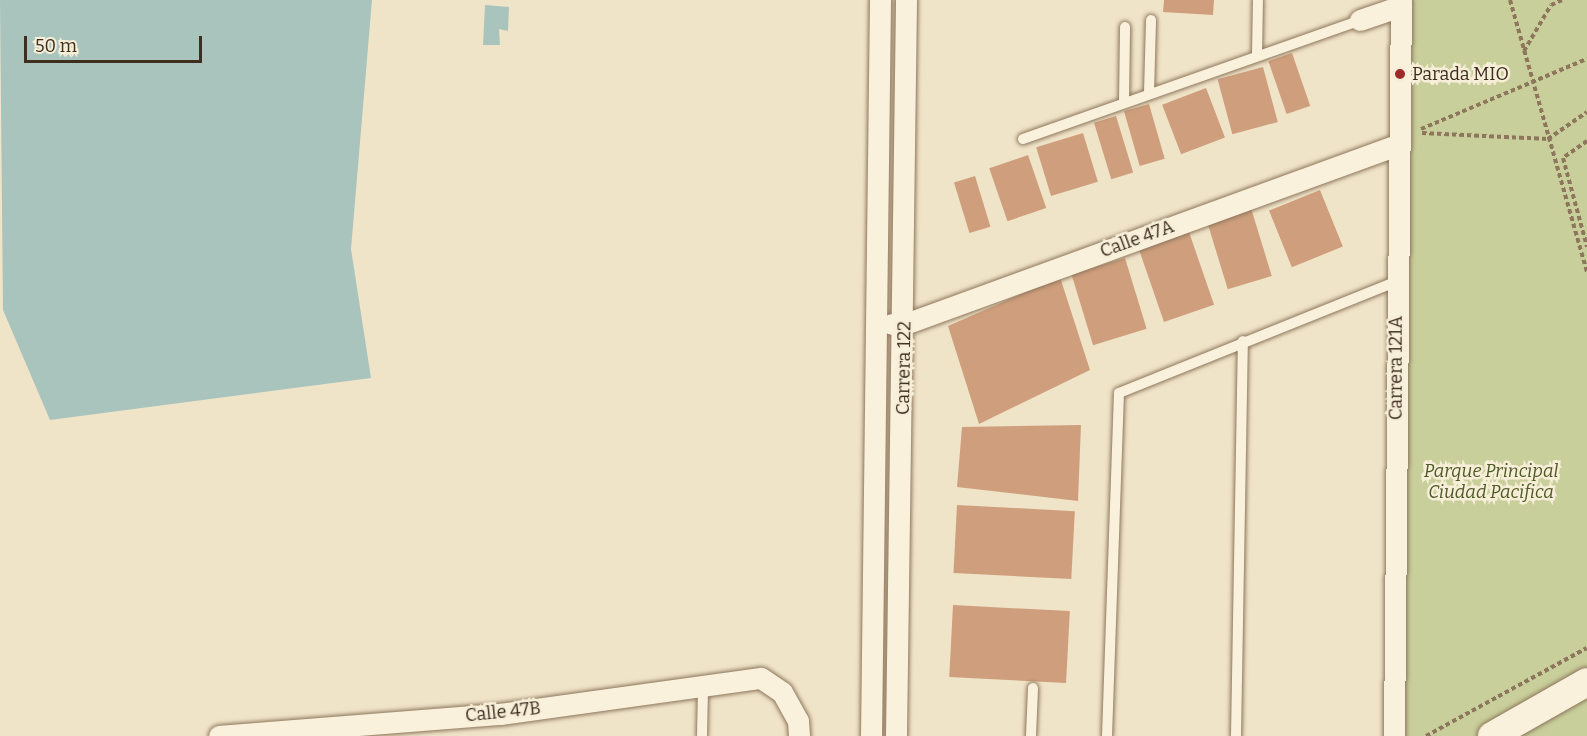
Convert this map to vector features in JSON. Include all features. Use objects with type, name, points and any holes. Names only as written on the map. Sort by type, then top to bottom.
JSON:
[{"type":"main road","points":[[1492,736],[1587,682]]},
{"type":"street","name":"Carrera 122","points":[[871,736],[880,0]]},
{"type":"street","name":"Carrera 122","points":[[896,736],[905,324],[906,0]]},
{"type":"street","points":[[1360,20],[1401,3]]},
{"type":"street","name":"Carrera 121A","points":[[1394,736],[1397,145],[1401,3]]},
{"type":"street","name":"Calle 47A","points":[[876,324],[905,324],[1397,145]]},
{"type":"street","name":"Calle 47B","points":[[219,736],[500,714],[703,688],[761,678],[782,692],[798,721],[799,736]]},
{"type":"lane","points":[[1257,55],[1258,0]]},
{"type":"lane","points":[[1149,93],[1151,20]]},
{"type":"lane","points":[[1023,139],[1360,20]]},
{"type":"lane","points":[[1124,102],[1125,27]]},
{"type":"lane","points":[[1107,736],[1119,393],[1243,341],[1397,282]]},
{"type":"lane","points":[[1236,736],[1243,341]]},
{"type":"lane","points":[[702,736],[703,688]]},
{"type":"lane","points":[[1031,736],[1033,688]]},
{"type":"path","points":[[1510,0],[1587,272]]},
{"type":"path","points":[[1524,52],[1551,5],[1562,0]]},
{"type":"path","points":[[1587,59],[1531,79],[1412,133],[1548,139],[1587,112]]},
{"type":"path","points":[[1587,141],[1563,158],[1587,247]]},
{"type":"path","points":[[1426,736],[1587,648]]},
{"type":"green space","name":"Parque Principal Ciudad Pacifica","points":[[1401,0],[1587,0],[1587,736],[1401,736]]},
{"type":"water","points":[[0,0],[372,0],[351,249],[371,378],[50,420],[3,310]]},
{"type":"water","points":[[485,5],[509,7],[508,31],[499,29],[500,45],[483,45]]},
{"type":"building","points":[[1164,0],[1214,0],[1213,15],[1163,12]]},
{"type":"building","points":[[1292,53],[1310,106],[1287,114],[1268,61]]},
{"type":"building","points":[[1263,67],[1278,122],[1232,134],[1218,79]]},
{"type":"building","points":[[1206,88],[1225,137],[1181,154],[1162,105]]},
{"type":"building","points":[[1149,104],[1165,159],[1140,166],[1124,111]]},
{"type":"building","points":[[1116,116],[1133,172],[1111,179],[1094,123]]},
{"type":"building","points":[[1083,133],[1098,182],[1051,196],[1036,147]]},
{"type":"building","points":[[1028,155],[1046,208],[1007,221],[989,168]]},
{"type":"building","points":[[975,176],[990,227],[969,233],[954,182]]},
{"type":"building","points":[[1320,190],[1343,247],[1292,267],[1269,211]]},
{"type":"building","points":[[1251,208],[1272,276],[1228,289],[1207,221]]},
{"type":"building","points":[[1189,232],[1214,305],[1164,322],[1139,249]]},
{"type":"building","points":[[1125,258],[1147,329],[1093,345],[1071,274]]},
{"type":"building","points":[[1060,277],[1090,370],[979,424],[948,326]]},
{"type":"building","points":[[1081,425],[1078,501],[957,487],[962,427]]},
{"type":"building","points":[[957,505],[1075,511],[1071,579],[953,573]]},
{"type":"building","points":[[953,605],[1070,611],[1066,683],[949,677]]},
{"type":"place","name":"Parada MIO","points":[[1400,74]]}]
